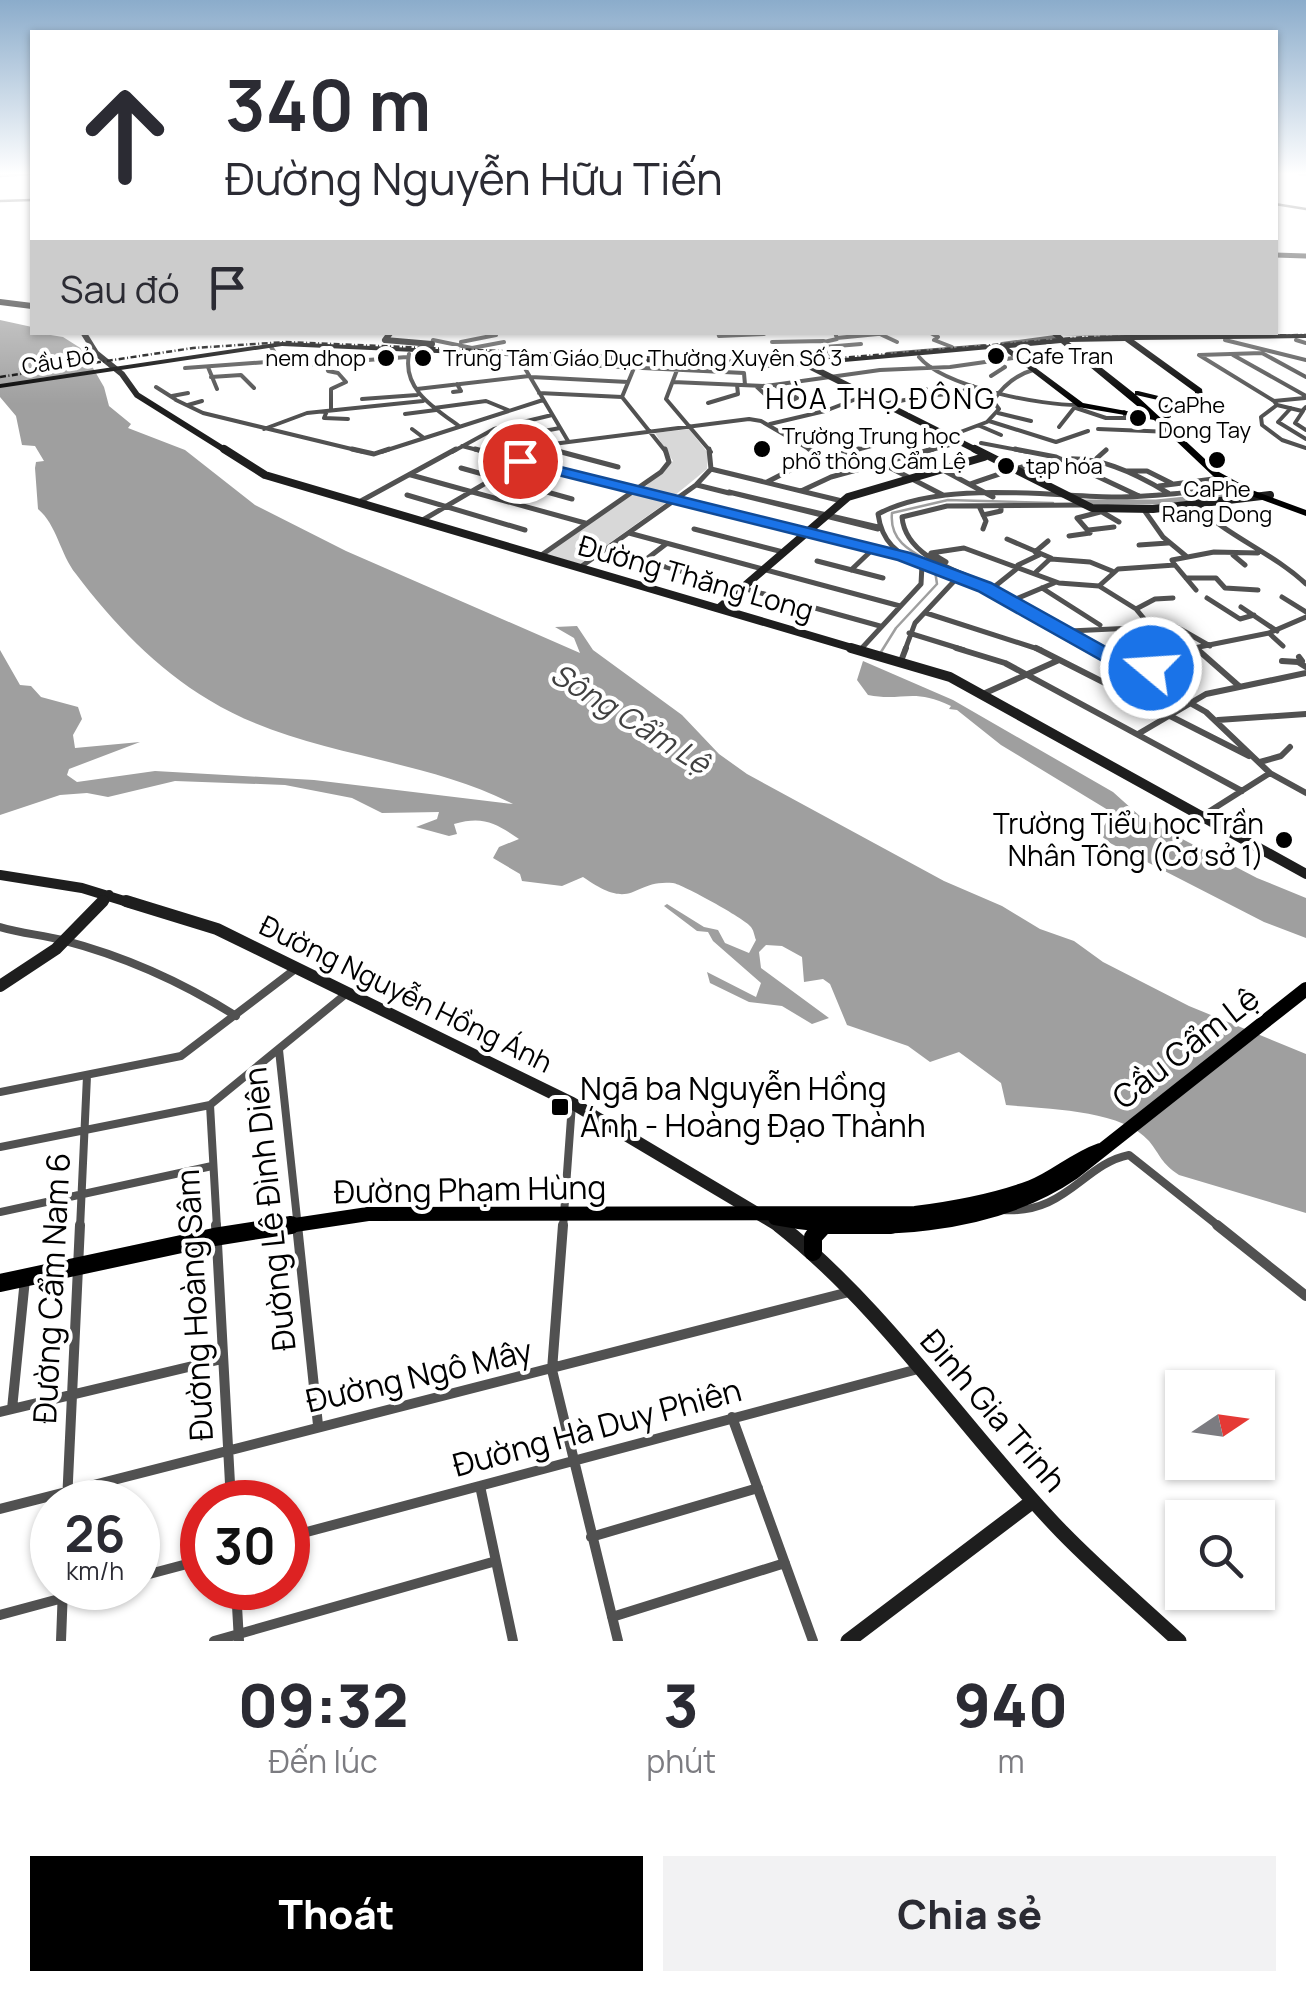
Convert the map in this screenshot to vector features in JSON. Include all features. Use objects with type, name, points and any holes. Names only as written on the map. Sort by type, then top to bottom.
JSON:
[{"type":"highway","points":[[1058,335],[1137,396],[1222,478],[1306,511]]},
{"type":"highway","points":[[121,368],[271,347],[811,367],[980,351],[1008,352],[1128,337],[1214,335]]},
{"type":"highway","points":[[1266,335],[1304,339]]},
{"type":"highway","points":[[121,368],[282,344],[431,347],[520,358],[775,363],[1008,352],[1128,337],[1304,339]]},
{"type":"highway","points":[[1128,337],[1199,390],[1199,397],[1164,408],[1167,424]]},
{"type":"highway","points":[[1146,352],[1150,343],[1174,340]]},
{"type":"highway","points":[[1087,342],[1146,352]]},
{"type":"highway","points":[[1008,352],[1078,406],[1147,416],[1167,424],[1221,468],[1266,496]]},
{"type":"highway","name":"Cầu Đỏ","points":[[0,387],[121,368]]},
{"type":"highway","points":[[1137,396],[1188,402]]},
{"type":"highway","points":[[1112,411],[1136,408],[1137,396]]},
{"type":"main road","name":"Cầu Cẩm Lệ","points":[[1100,1150],[1306,989]]},
{"type":"main road","name":"Đường Phạm Hùng","points":[[0,1283],[297,1222],[399,1212],[768,1216],[802,1212],[915,1213],[957,1208],[1040,1193],[1083,1166],[1100,1150]]},
{"type":"main road","name":"Đường Phạm Hùng","points":[[768,1216],[803,1225],[911,1224],[960,1217],[992,1202]]},
{"type":"main road","points":[[813,1252],[813,1237],[824,1225]]},
{"type":"street","points":[[1278,255],[1306,256]]},
{"type":"street","points":[[0,302],[30,306]]},
{"type":"street","name":"Đường Thăng Long","points":[[86,335],[96,353],[122,374],[137,395],[224,453],[273,479],[950,677],[1306,874]]},
{"type":"street","points":[[389,335],[385,340],[431,347],[437,340],[472,348],[504,342]]},
{"type":"street","points":[[460,343],[496,335]]},
{"type":"street","points":[[718,335],[752,335]]},
{"type":"street","points":[[765,335],[775,363],[953,348],[1041,335]]},
{"type":"street","points":[[825,344],[836,335]]},
{"type":"street","points":[[883,335],[898,342]]},
{"type":"street","points":[[934,335],[938,337],[934,340],[953,348]]},
{"type":"street","points":[[1092,335],[1128,337]]},
{"type":"street","points":[[1225,340],[1306,360]]},
{"type":"street","points":[[772,342],[861,344]]},
{"type":"street","points":[[825,344],[833,359]]},
{"type":"street","points":[[271,347],[280,361],[289,366],[409,354],[405,368],[423,401],[460,427]]},
{"type":"street","points":[[1306,377],[1260,351],[1199,355],[1275,403],[1304,409],[1295,423],[1306,430]]},
{"type":"street","points":[[673,382],[774,385],[880,370],[994,361],[1008,352]]},
{"type":"street","points":[[1230,354],[1306,397]]},
{"type":"street","points":[[919,357],[930,369],[974,385],[1040,402],[1078,406],[1117,420],[1126,418],[1124,412]]},
{"type":"street","points":[[520,358],[744,373],[744,385]]},
{"type":"street","points":[[520,358],[568,441]]},
{"type":"street","points":[[185,368],[280,361]]},
{"type":"street","points":[[994,361],[1020,375]]},
{"type":"street","points":[[327,365],[328,371],[346,382],[331,390],[324,418],[348,419]]},
{"type":"street","points":[[208,367],[217,389]]},
{"type":"street","points":[[811,367],[987,458],[1103,511],[1117,525],[1069,536]]},
{"type":"street","points":[[622,397],[634,368]]},
{"type":"street","points":[[991,376],[1005,368]]},
{"type":"street","points":[[998,413],[993,401],[1000,390],[1032,369]]},
{"type":"street","points":[[578,569],[696,485],[711,470],[712,453],[667,401],[677,370]]},
{"type":"street","points":[[210,378],[241,375],[254,388]]},
{"type":"street","points":[[362,399],[529,376],[628,382]]},
{"type":"street","points":[[809,380],[819,385]]},
{"type":"street","points":[[793,382],[799,388]]},
{"type":"street","points":[[457,384],[470,403]]},
{"type":"street","points":[[708,403],[732,399],[738,394],[737,385]]},
{"type":"street","points":[[774,385],[797,398],[790,401]]},
{"type":"street","points":[[959,394],[974,385]]},
{"type":"street","points":[[757,386],[770,399]]},
{"type":"street","points":[[156,387],[188,406],[263,429],[370,454],[544,400]]},
{"type":"street","points":[[926,389],[916,391],[929,398],[941,392]]},
{"type":"street","points":[[934,390],[950,394]]},
{"type":"street","points":[[453,392],[461,391]]},
{"type":"street","points":[[174,398],[188,393]]},
{"type":"street","points":[[539,393],[622,397],[668,454],[669,462],[539,557]]},
{"type":"street","points":[[768,424],[826,411],[864,396]]},
{"type":"street","points":[[882,404],[922,396]]},
{"type":"street","points":[[1306,397],[1275,403],[1261,417],[1262,425],[1282,440],[1306,448]]},
{"type":"street","points":[[908,398],[921,408]]},
{"type":"street","points":[[188,406],[202,401]]},
{"type":"street","points":[[274,417],[423,401]]},
{"type":"street","points":[[405,414],[488,402],[509,411]]},
{"type":"street","points":[[1059,426],[1078,406]]},
{"type":"street","points":[[1291,408],[1278,422],[1306,439]]},
{"type":"street","points":[[947,438],[964,434],[998,413],[1031,418],[1031,422]]},
{"type":"street","points":[[263,429],[286,415]]},
{"type":"street","points":[[357,504],[508,423],[552,415]]},
{"type":"street","points":[[418,522],[544,448],[568,441],[690,426],[752,419],[768,424],[848,472]]},
{"type":"street","points":[[987,422],[1056,442],[1088,431]]},
{"type":"street","points":[[1098,429],[1167,424]]},
{"type":"street","points":[[978,425],[1002,435]]},
{"type":"street","points":[[490,454],[528,434],[560,428]]},
{"type":"street","points":[[412,429],[425,438]]},
{"type":"street","points":[[884,432],[922,452]]},
{"type":"street","points":[[411,436],[418,440]]},
{"type":"street","points":[[801,491],[848,472],[957,442]]},
{"type":"street","points":[[981,444],[1056,457],[1142,498]]},
{"type":"street","points":[[462,446],[904,557]]},
{"type":"street","points":[[766,482],[786,470],[875,446]]},
{"type":"street","points":[[544,448],[618,467],[600,482]]},
{"type":"street","points":[[1097,458],[1106,450]]},
{"type":"street","points":[[719,608],[842,501],[942,469],[1020,453]]},
{"type":"street","points":[[970,484],[1056,457],[1083,454],[1168,493]]},
{"type":"street","points":[[880,464],[944,496]]},
{"type":"street","points":[[461,468],[572,499]]},
{"type":"street","points":[[942,469],[994,497]]},
{"type":"street","points":[[711,470],[842,501]]},
{"type":"street","points":[[1125,471],[1147,471],[1173,484]]},
{"type":"street","points":[[410,475],[585,523]]},
{"type":"street","points":[[1156,486],[1222,478]]},
{"type":"street","points":[[696,485],[878,528]]},
{"type":"street","points":[[1194,492],[917,510],[899,520],[919,548],[957,575],[1192,704],[1217,720],[1250,757]]},
{"type":"street","points":[[407,495],[525,530]]},
{"type":"street","points":[[1077,502],[944,496],[886,507],[878,514],[878,528],[888,549],[994,588],[1097,649]]},
{"type":"street","points":[[1089,531],[1078,517],[1103,511],[1266,496]]},
{"type":"street","points":[[1195,504],[1219,530],[1264,553],[1306,584]]},
{"type":"street","points":[[979,506],[983,529]]},
{"type":"street","points":[[983,515],[1001,511],[1001,506]]},
{"type":"street","points":[[1144,510],[1169,543],[1186,556]]},
{"type":"street","points":[[694,530],[783,552]]},
{"type":"street","points":[[629,533],[902,606]]},
{"type":"street","points":[[1007,539],[1051,559],[1097,564],[1112,572],[1174,564]]},
{"type":"street","points":[[994,588],[1048,541]]},
{"type":"street","points":[[667,543],[641,560],[880,626]]},
{"type":"street","points":[[1139,546],[1169,543]]},
{"type":"street","points":[[957,575],[953,565],[931,553],[955,546],[1036,572],[1054,582],[1100,586],[1136,609],[1152,628]]},
{"type":"street","points":[[850,570],[872,550]]},
{"type":"street","points":[[1196,590],[1172,560],[1264,553]]},
{"type":"street","points":[[1232,554],[1245,565]]},
{"type":"street","points":[[1036,572],[1051,559]]},
{"type":"street","points":[[817,561],[882,578]]},
{"type":"street","points":[[860,648],[921,584],[922,564]]},
{"type":"street","points":[[1100,586],[1111,578],[1112,572]]},
{"type":"street","points":[[896,660],[909,634],[957,575]]},
{"type":"street","points":[[1186,578],[1216,578],[1225,588],[1258,590]]},
{"type":"street","points":[[1016,599],[1054,582]]},
{"type":"street","points":[[1042,588],[1103,627],[1180,627],[1212,646]]},
{"type":"street","points":[[1135,652],[1149,660],[1294,625],[1306,615],[1282,597]]},
{"type":"street","points":[[1136,609],[1155,599],[1173,598]]},
{"type":"street","points":[[1207,598],[1240,619],[1254,616]]},
{"type":"street","points":[[1240,607],[1273,632],[1284,646]]},
{"type":"street","points":[[926,613],[1015,638],[1250,757],[1306,792]]},
{"type":"street","points":[[1294,625],[1306,631]]},
{"type":"street","points":[[1070,631],[1103,627]]},
{"type":"street","points":[[909,634],[991,657],[1242,790]]},
{"type":"street","points":[[1197,649],[1240,686]]},
{"type":"street","points":[[983,694],[1059,660]]},
{"type":"street","points":[[1138,673],[1150,670],[1149,660]]},
{"type":"street","points":[[1137,735],[1206,694],[1306,670],[1299,660],[1282,661]]},
{"type":"street","points":[[1217,720],[1306,714]]},
{"type":"street","points":[[1259,762],[1281,756],[1290,748]]},
{"type":"street","points":[[1202,816],[1270,773]]},
{"type":"street","name":"Đường Nguyễn Hồng Ánh","points":[[0,875],[109,895],[217,929],[572,1102],[768,1216]]},
{"type":"street","points":[[0,986],[66,941],[109,895]]},
{"type":"street","points":[[1,929],[66,941],[179,981],[236,1016]]},
{"type":"street","points":[[0,1092],[181,1056],[299,966]]},
{"type":"street","points":[[0,1147],[210,1105],[348,992]]},
{"type":"street","name":"Đường Lê Đình Diên","points":[[279,1048],[318,1424]]},
{"type":"street","name":"Đường Cẩm Nam 6","points":[[68,1480],[87,1076]]},
{"type":"street","points":[[572,1102],[552,1370],[571,1461],[618,1641]]},
{"type":"street","name":"Đường Hoàng Sâm","points":[[210,1105],[230,1480]]},
{"type":"street","points":[[992,1202],[1012,1212],[1037,1205],[1076,1189],[1118,1156],[1129,1156],[1306,1296]]},
{"type":"street","points":[[0,1212],[212,1166]]},
{"type":"street","name":"Đinh Gia Trinh","points":[[768,1216],[813,1252],[920,1368],[1033,1502],[1093,1564],[1179,1641]]},
{"type":"street","points":[[25,1278],[6,1410],[222,1359]]},
{"type":"street","name":"Đường Ngô Mây","points":[[125,1480],[318,1424],[552,1370],[850,1292]]},
{"type":"street","name":"Đường Hà Duy Phiên","points":[[310,1531],[920,1368]]},
{"type":"street","points":[[732,1417],[813,1641]]},
{"type":"street","points":[[480,1486],[513,1641]]},
{"type":"street","points":[[591,1538],[758,1488]]},
{"type":"street","points":[[848,1641],[1033,1502]]},
{"type":"street","name":"Đường Ngô Mây","points":[[0,1509],[30,1504]]},
{"type":"street","points":[[214,1641],[238,1638],[496,1561]]},
{"type":"street","points":[[612,1616],[785,1563]]},
{"type":"street","points":[[0,1615],[30,1605]]},
{"type":"street","points":[[60,1641],[62,1610]]},
{"type":"street","points":[[237,1610],[238,1638]]},
{"type":"shaded area","points":[[689,429],[708,453],[707,469],[674,496],[643,489],[673,461],[655,433]]},
{"type":"shaded area","points":[[631,494],[667,502],[580,564],[545,554]]},
{"type":"water","name":"Sông Cẩm Lệ","points":[[0,320],[30,327],[30,335],[63,337],[82,349],[104,387],[109,406],[131,424],[128,428],[185,450],[255,505],[346,551],[580,653],[574,638],[555,627],[577,626],[593,650],[682,715],[719,754],[747,774],[944,881],[1002,906],[1040,929],[1074,941],[1103,962],[1189,1006],[1306,1054],[1306,1213],[1179,1175],[1137,1130],[1121,1122],[1082,1113],[1006,1105],[1001,1083],[959,1052],[930,1062],[908,1046],[847,1025],[830,984],[823,979],[804,982],[802,957],[782,946],[766,945],[759,952],[761,968],[829,1018],[812,1024],[782,1006],[749,1002],[710,983],[707,972],[756,997],[761,983],[713,941],[708,932],[697,931],[664,906],[667,904],[704,927],[718,930],[725,943],[749,953],[756,940],[746,922],[673,883],[659,883],[623,894],[600,888],[583,877],[562,886],[522,881],[520,874],[493,858],[499,847],[519,839],[490,822],[454,824],[457,834],[449,836],[416,827],[437,819],[439,812],[382,813],[352,798],[285,785],[175,781],[108,797],[87,793],[60,795],[0,815],[0,650],[20,685],[31,686],[41,697],[78,707],[82,719],[73,735],[75,748],[140,742],[69,769],[67,775],[77,782],[155,771],[314,780],[513,804],[438,775],[321,745],[245,719],[171,674],[105,610],[66,558],[50,523],[38,509],[35,468],[36,462],[44,461],[35,446],[22,445],[16,416],[0,397]]},
{"type":"water","points":[[863,661],[953,700],[1113,792],[1142,818],[1257,878],[1306,898],[1306,938],[1264,922],[1110,843],[1099,834],[1110,816],[1108,810],[1001,745],[957,710],[949,709],[951,706],[926,697],[868,695],[857,680]]},
{"type":"waterway","points":[[1075,502],[1156,502],[1245,493]]},
{"type":"waterway","points":[[881,652],[896,628],[937,584],[934,564],[898,539],[892,513],[948,500],[1053,503]]},
{"type":"railway","points":[[0,377],[193,348],[286,342],[782,363],[1085,337],[1306,335]]},
{"type":"place","name":"Cafe Tran","points":[[996,356]]},
{"type":"place","name":"nem dhop","points":[[386,358]]},
{"type":"place","name":"Trung Tâm Giáo Dục Thường Xuyên Số 3","points":[[423,358]]},
{"type":"place","name":"CaPhe Dong Tay","points":[[1138,418]]},
{"type":"place","name":"Trường Trung học phổ thông Cẩm Lệ","points":[[762,449]]},
{"type":"place","name":"CaPhe Rang Dong","points":[[1217,460]]},
{"type":"place","name":"tạp hóa","points":[[1006,466]]},
{"type":"place","name":"Trường Tiểu học Trần Nhân Tông (Cơ sở 1)","points":[[1284,840]]},
{"type":"place","name":"Ngã ba Nguyễn Hồng Ánh - Hoàng Đạo Thành","points":[[560,1107]]},
{"type":"district","name":"HÒA THỌ ĐÔNG","points":[[881,399]]},
{"type":"route","points":[[520,461],[904,557],[984,587],[1138,673],[1151,668]]}]
